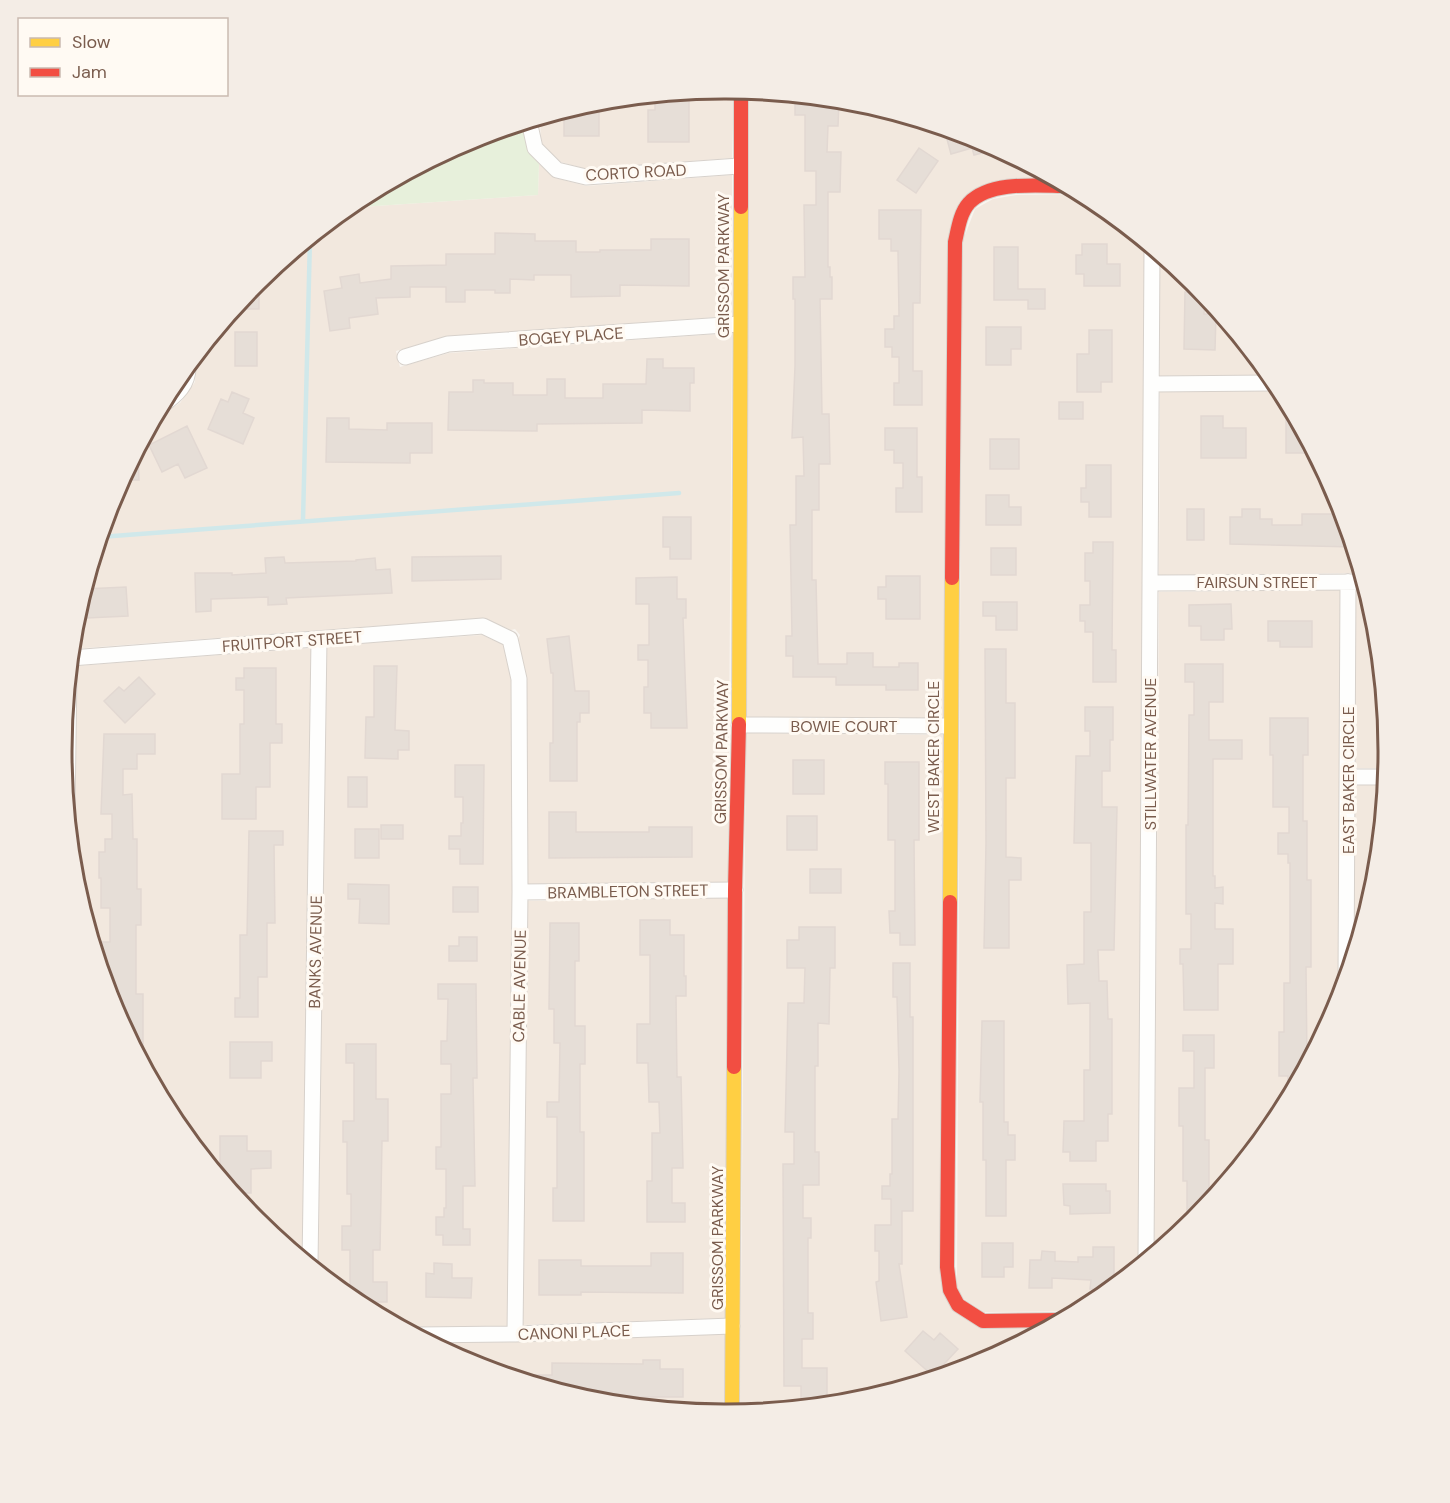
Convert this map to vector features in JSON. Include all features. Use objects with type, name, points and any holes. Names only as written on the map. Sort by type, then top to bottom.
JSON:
[{"type":"main road","name":"GRISSOM PARKWAY","points":[[732,1404],[735,890],[739,725],[741,99]]},
{"type":"main road","name":"WEST BAKER CIRCLE","points":[[1045,1320],[983,1321],[958,1305],[950,1290],[947,1255],[950,726],[955,242],[960,221],[970,202],[990,190],[1052,186]]},
{"type":"street","name":"CORTO ROAD","points":[[531,128],[535,148],[557,170],[586,177],[740,166]]},
{"type":"street","name":"STILLWATER AVENUE","points":[[1146,1250],[1152,258]]},
{"type":"street","name":"BOGEY PLACE","points":[[405,357],[448,344],[739,324]]},
{"type":"street","points":[[1152,384],[1264,383]]},
{"type":"street","name":"FAIRSUN STREET","points":[[1151,583],[1356,582]]},
{"type":"street","name":"EAST BAKER CIRCLE","points":[[1346,951],[1348,777],[1356,582]]},
{"type":"street","name":"FRUITPORT STREET","points":[[79,657],[483,626],[510,639]]},
{"type":"street","name":"BANKS AVENUE","points":[[310,1256],[319,639]]},
{"type":"street","name":"CABLE AVENUE","points":[[510,639],[519,678],[520,892],[515,1334]]},
{"type":"street","name":"BOWIE COURT","points":[[739,725],[950,726]]},
{"type":"street","points":[[1348,777],[1377,777]]},
{"type":"street","name":"BRAMBLETON STREET","points":[[520,892],[735,890]]},
{"type":"street","name":"CANONI PLACE","points":[[432,1335],[732,1326]]},
{"type":"shaded area","points":[[734,98],[732,158],[586,169],[561,162],[541,144],[540,126],[598,111],[682,100]]},
{"type":"shaded area","points":[[749,99],[810,104],[894,121],[975,148],[1041,180],[967,195],[943,718],[746,717]]},
{"type":"shaded area","points":[[539,164],[556,178],[586,186],[732,175],[732,316],[448,336],[396,351],[400,367],[449,353],[732,333],[728,882],[527,884],[527,679],[518,639],[520,635],[515,629],[511,630],[483,618],[81,648],[94,582],[122,502],[139,463],[168,411],[180,403],[195,382],[195,370],[207,354],[263,290],[327,233],[366,207],[538,195]]},
{"type":"shaded area","points":[[1065,194],[1123,233],[1145,252],[1139,1256],[1123,1270],[1060,1311],[984,1312],[964,1299],[957,1287],[962,243],[975,209],[993,199],[1016,195]]},
{"type":"shaded area","points":[[1160,265],[1216,321],[1258,375],[1160,376]]},
{"type":"shaded area","points":[[1269,391],[1311,463],[1328,502],[1353,573],[1159,575],[1160,392]]},
{"type":"shaded area","points":[[1341,590],[1338,974],[1311,1040],[1268,1114],[1216,1182],[1154,1244],[1159,592]]},
{"type":"shaded area","points":[[1358,590],[1372,666],[1377,709],[1378,751],[1378,768],[1355,768]]},
{"type":"shaded area","points":[[482,635],[504,645],[512,679],[513,892],[508,1326],[417,1327],[362,1294],[318,1262],[326,646]]},
{"type":"shaded area","points":[[311,648],[303,1250],[263,1213],[207,1149],[159,1078],[122,1001],[94,921],[78,837],[75,811],[78,666]]},
{"type":"shaded area","points":[[746,733],[943,735],[952,1309],[1035,1326],[975,1355],[894,1382],[810,1399],[740,1404]]},
{"type":"shaded area","points":[[1355,785],[1377,785],[1372,837],[1354,927]]},
{"type":"shaded area","points":[[728,898],[725,1318],[522,1325],[527,901]]},
{"type":"shaded area","points":[[725,1334],[725,1404],[682,1403],[598,1392],[515,1370],[449,1343]]},
{"type":"green space","points":[[524,130],[528,150],[539,164],[538,195],[366,207],[436,166],[475,148]]},
{"type":"building","points":[[689,100],[689,142],[648,142],[648,110],[655,110],[655,103]]},
{"type":"building","points":[[795,103],[839,109],[838,126],[828,126],[827,152],[841,152],[840,192],[828,192],[828,267],[830,267],[830,277],[832,277],[832,299],[820,299],[822,414],[829,414],[830,464],[819,464],[819,510],[812,510],[812,580],[816,580],[818,664],[847,664],[847,653],[873,653],[873,667],[899,667],[899,663],[918,663],[918,690],[886,690],[886,685],[836,685],[836,677],[793,677],[793,656],[786,656],[786,636],[792,636],[790,525],[796,525],[796,476],[804,476],[803,437],[792,438],[795,366],[793,277],[805,277],[804,205],[816,205],[816,171],[805,171],[805,115],[795,115]]},
{"type":"building","points":[[599,111],[599,136],[564,136],[564,119]]},
{"type":"building","points":[[947,137],[984,152],[974,155],[972,148],[951,154]]},
{"type":"building","points":[[919,148],[938,161],[916,193],[897,180]]},
{"type":"building","points":[[879,210],[921,210],[920,303],[913,303],[913,371],[922,371],[922,405],[894,405],[894,383],[899,383],[899,357],[892,357],[892,347],[885,347],[885,329],[894,329],[894,316],[899,316],[898,251],[891,251],[891,239],[879,239]]},
{"type":"building","points":[[495,233],[535,234],[535,241],[576,241],[576,252],[651,250],[651,239],[689,239],[689,286],[620,285],[620,296],[571,297],[571,275],[534,275],[534,280],[510,279],[510,293],[495,293],[495,290],[465,290],[465,302],[446,302],[446,287],[410,287],[410,297],[376,298],[378,314],[349,318],[350,328],[330,331],[324,291],[342,288],[340,277],[359,274],[360,283],[391,279],[391,266],[446,265],[446,254],[495,254]]},
{"type":"building","points":[[1082,244],[1107,244],[1107,264],[1120,264],[1120,286],[1084,286],[1084,274],[1076,274],[1076,255],[1082,255]]},
{"type":"building","points":[[994,247],[1018,247],[1018,289],[1045,289],[1045,309],[1028,309],[1028,300],[994,300]]},
{"type":"building","points":[[1185,292],[1189,292],[1204,308],[1204,314],[1209,314],[1216,321],[1215,350],[1184,349]]},
{"type":"building","points":[[259,294],[259,309],[245,309]]},
{"type":"building","points":[[986,327],[1021,327],[1021,349],[1011,349],[1011,365],[986,365]]},
{"type":"building","points":[[1089,330],[1112,330],[1112,382],[1101,382],[1101,392],[1077,392],[1077,354],[1089,354]]},
{"type":"building","points":[[235,332],[257,332],[257,366],[235,366]]},
{"type":"building","points":[[647,359],[663,359],[663,368],[694,368],[694,383],[690,383],[690,411],[642,410],[642,423],[537,424],[537,431],[448,430],[449,392],[473,392],[473,380],[484,380],[484,383],[513,383],[513,395],[547,395],[547,379],[565,379],[565,398],[603,398],[603,384],[646,384]]},
{"type":"building","points":[[232,392],[249,399],[243,413],[254,418],[243,444],[208,429],[221,399],[228,402]]},
{"type":"building","points":[[1059,402],[1083,402],[1083,419],[1059,419]]},
{"type":"building","points":[[1201,416],[1223,416],[1223,428],[1246,428],[1246,458],[1201,458]]},
{"type":"building","points":[[1286,417],[1306,453],[1286,453]]},
{"type":"building","points":[[327,418],[349,418],[349,429],[387,430],[387,423],[432,423],[432,453],[410,453],[410,463],[326,462]]},
{"type":"building","points":[[187,426],[207,468],[185,478],[178,464],[162,472],[149,445]]},
{"type":"building","points":[[885,428],[917,428],[917,477],[922,477],[922,512],[896,512],[896,488],[903,488],[903,463],[894,463],[894,450],[885,450]]},
{"type":"building","points":[[990,439],[1019,439],[1019,469],[990,469]]},
{"type":"building","points":[[138,464],[139,480],[132,480]]},
{"type":"building","points":[[1086,465],[1111,465],[1111,517],[1089,517],[1089,502],[1081,502],[1081,488],[1086,488]]},
{"type":"building","points":[[986,495],[1009,495],[1009,507],[1021,507],[1021,525],[986,525]]},
{"type":"building","points":[[1187,509],[1204,509],[1204,540],[1187,540]]},
{"type":"building","points":[[1242,509],[1260,509],[1260,519],[1272,519],[1272,525],[1302,525],[1302,514],[1332,514],[1345,547],[1230,544],[1230,517],[1242,517]]},
{"type":"building","points":[[663,517],[691,517],[691,559],[670,559],[670,547],[663,547]]},
{"type":"building","points":[[1093,542],[1113,542],[1112,650],[1116,650],[1116,682],[1093,682],[1093,632],[1085,632],[1085,621],[1080,621],[1080,605],[1090,605],[1090,581],[1085,581],[1085,553],[1093,553]]},
{"type":"building","points":[[991,548],[1016,548],[1016,575],[991,575]]},
{"type":"building","points":[[501,556],[501,579],[412,581],[412,557]]},
{"type":"building","points":[[284,557],[285,563],[356,561],[375,558],[376,570],[390,569],[392,593],[286,598],[287,604],[268,605],[268,597],[211,599],[211,611],[196,612],[195,573],[232,573],[232,575],[266,573],[265,558]]},
{"type":"building","points":[[886,576],[920,576],[920,619],[886,619],[886,599],[878,599],[878,587],[886,587]]},
{"type":"building","points":[[677,577],[677,599],[686,599],[686,618],[683,618],[687,728],[651,728],[651,713],[644,713],[644,687],[648,687],[648,660],[638,660],[638,645],[649,645],[649,604],[636,604],[636,578]]},
{"type":"building","points":[[126,587],[128,616],[87,618],[93,589]]},
{"type":"building","points":[[983,602],[1017,602],[1017,630],[996,630],[996,616],[983,616]]},
{"type":"building","points":[[1231,604],[1232,629],[1224,629],[1224,640],[1201,640],[1201,626],[1189,626],[1189,605]]},
{"type":"building","points":[[1268,621],[1312,621],[1312,647],[1280,647],[1280,641],[1268,641]]},
{"type":"building","points":[[569,636],[575,691],[589,691],[589,713],[580,713],[580,722],[577,722],[577,781],[550,781],[550,743],[553,743],[553,673],[551,673],[547,639]]},
{"type":"building","points":[[985,649],[1006,649],[1006,703],[1015,703],[1015,778],[1006,778],[1006,857],[1021,858],[1021,880],[1009,880],[1009,948],[984,948]]},
{"type":"building","points":[[1185,664],[1223,664],[1223,702],[1209,702],[1209,740],[1242,740],[1242,759],[1213,759],[1213,876],[1215,876],[1215,888],[1223,887],[1223,904],[1215,903],[1215,929],[1233,929],[1233,964],[1218,964],[1218,1010],[1184,1010],[1183,964],[1180,964],[1180,949],[1191,949],[1191,914],[1186,914],[1186,825],[1188,825],[1189,715],[1194,715],[1194,682],[1185,682]]},
{"type":"building","points":[[374,666],[397,666],[395,730],[409,731],[409,750],[398,750],[398,759],[365,758],[366,717],[374,717]]},
{"type":"building","points":[[244,668],[276,668],[276,724],[282,724],[282,743],[270,743],[270,787],[256,787],[256,819],[222,819],[222,774],[240,774],[240,724],[244,724],[244,690],[236,690],[236,678],[244,678]]},
{"type":"building","points":[[139,677],[155,694],[125,723],[104,701],[119,687],[124,691]]},
{"type":"building","points":[[1085,707],[1113,707],[1110,771],[1102,771],[1102,807],[1117,807],[1114,950],[1098,950],[1099,981],[1107,981],[1108,1019],[1112,1019],[1112,1114],[1108,1114],[1108,1141],[1096,1141],[1096,1161],[1070,1161],[1070,1152],[1063,1152],[1064,1121],[1084,1121],[1084,1070],[1090,1070],[1090,1003],[1068,1004],[1067,965],[1084,964],[1084,912],[1091,912],[1091,843],[1074,843],[1076,756],[1090,756],[1090,731],[1085,731]]},
{"type":"building","points":[[1270,718],[1308,718],[1308,755],[1303,755],[1303,821],[1307,821],[1307,880],[1311,880],[1311,967],[1306,967],[1307,1048],[1288,1083],[1288,1076],[1279,1076],[1279,1032],[1284,1032],[1284,983],[1290,983],[1290,863],[1288,863],[1288,854],[1278,854],[1278,833],[1289,833],[1289,807],[1273,807],[1273,755],[1270,755]]},
{"type":"building","points":[[104,734],[155,734],[155,754],[137,754],[137,769],[123,769],[123,795],[132,794],[133,839],[137,839],[137,889],[141,889],[141,925],[136,925],[136,994],[143,994],[143,1048],[122,1001],[101,942],[110,942],[110,908],[101,908],[99,852],[105,852],[105,839],[112,839],[112,814],[101,814]]},
{"type":"building","points":[[793,760],[824,760],[824,794],[793,794]]},
{"type":"building","points":[[885,762],[919,762],[919,840],[914,840],[915,945],[900,945],[900,933],[890,933],[889,911],[895,911],[895,840],[888,840],[888,784],[885,784]]},
{"type":"building","points":[[455,765],[484,765],[483,864],[460,864],[460,849],[449,849],[449,836],[461,836],[461,823],[463,823],[463,797],[455,797]]},
{"type":"building","points":[[348,777],[367,777],[367,807],[348,807]]},
{"type":"building","points":[[549,812],[576,812],[576,832],[649,832],[649,827],[692,827],[692,857],[549,858]]},
{"type":"building","points":[[787,816],[817,816],[817,850],[787,850]]},
{"type":"building","points":[[381,825],[403,825],[403,839],[381,839]]},
{"type":"building","points":[[355,829],[379,829],[379,858],[355,858]]},
{"type":"building","points":[[249,831],[283,831],[283,845],[274,845],[275,923],[267,923],[267,977],[258,977],[258,1017],[235,1017],[235,998],[240,998],[240,935],[247,935]]},
{"type":"building","points":[[810,869],[841,869],[841,893],[810,893]]},
{"type":"building","points":[[348,884],[389,885],[389,924],[359,923],[360,899],[348,899]]},
{"type":"building","points":[[453,887],[478,887],[478,912],[453,912]]},
{"type":"building","points":[[640,920],[670,920],[670,935],[684,935],[686,996],[676,996],[677,1077],[681,1077],[683,1168],[672,1168],[672,1203],[685,1203],[685,1222],[647,1222],[647,1181],[652,1181],[652,1133],[660,1133],[659,1102],[649,1102],[648,1063],[637,1063],[637,1024],[650,1024],[650,955],[640,955]]},
{"type":"building","points":[[550,923],[579,923],[579,961],[575,961],[575,1026],[585,1026],[585,1064],[580,1064],[580,1132],[584,1132],[584,1221],[553,1221],[553,1188],[557,1188],[557,1117],[547,1117],[547,1102],[559,1102],[560,1043],[554,1043],[554,1009],[549,1009]]},
{"type":"building","points":[[799,927],[835,927],[835,968],[830,968],[829,1024],[818,1023],[818,1066],[815,1066],[815,1152],[819,1152],[819,1185],[803,1185],[803,1218],[811,1218],[811,1238],[808,1238],[808,1313],[813,1313],[813,1339],[802,1339],[802,1368],[827,1368],[827,1396],[801,1400],[801,1386],[784,1386],[783,1164],[794,1164],[794,1132],[785,1132],[788,1003],[804,1003],[805,968],[787,968],[787,940],[799,940]]},
{"type":"building","points":[[459,937],[477,937],[477,961],[449,961],[449,946],[459,946]]},
{"type":"building","points":[[893,963],[910,963],[910,1017],[913,1017],[913,1211],[902,1211],[902,1264],[899,1264],[907,1317],[881,1321],[876,1282],[879,1281],[879,1251],[875,1251],[875,1225],[891,1225],[891,1199],[882,1199],[882,1186],[890,1186],[892,1119],[898,1119],[897,997],[893,997]]},
{"type":"building","points":[[438,984],[476,984],[477,1078],[473,1078],[475,1186],[463,1186],[463,1229],[470,1229],[470,1245],[443,1245],[443,1235],[436,1235],[436,1217],[444,1217],[444,1208],[446,1208],[446,1169],[436,1169],[436,1147],[441,1147],[441,1094],[451,1094],[451,1064],[441,1064],[441,1041],[447,1041],[448,999],[438,999]]},
{"type":"building","points":[[982,1021],[1004,1021],[1004,1122],[1008,1122],[1008,1135],[1015,1135],[1015,1160],[1006,1160],[1006,1216],[986,1216],[983,1102],[980,1102]]},
{"type":"building","points":[[1183,1035],[1214,1035],[1214,1068],[1205,1068],[1205,1140],[1209,1140],[1209,1189],[1187,1213],[1187,1181],[1183,1181],[1183,1126],[1179,1126],[1179,1088],[1194,1088],[1194,1051],[1183,1051]]},
{"type":"building","points":[[230,1042],[272,1042],[272,1061],[261,1061],[261,1078],[230,1078]]},
{"type":"building","points":[[346,1044],[376,1044],[376,1099],[388,1099],[388,1141],[382,1141],[380,1250],[373,1250],[373,1282],[387,1282],[387,1302],[375,1302],[350,1286],[350,1250],[342,1250],[342,1226],[351,1226],[351,1194],[347,1194],[347,1142],[343,1142],[343,1121],[354,1121],[354,1063],[346,1063]]},
{"type":"building","points":[[220,1136],[247,1136],[247,1151],[271,1151],[271,1168],[251,1169],[251,1193],[244,1193],[220,1165]]},
{"type":"building","points":[[1063,1184],[1106,1184],[1106,1191],[1110,1191],[1110,1213],[1070,1214],[1070,1206],[1064,1205]]},
{"type":"building","points":[[982,1243],[1013,1243],[1013,1267],[1004,1267],[1004,1277],[982,1277]]},
{"type":"building","points":[[1093,1247],[1114,1247],[1114,1276],[1095,1289],[1090,1289],[1091,1280],[1052,1278],[1052,1288],[1029,1288],[1030,1260],[1041,1260],[1042,1251],[1055,1252],[1055,1261],[1078,1262],[1078,1257],[1093,1257]]},
{"type":"building","points":[[651,1253],[683,1253],[683,1293],[581,1292],[581,1295],[539,1295],[539,1260],[581,1260],[581,1266],[651,1266]]},
{"type":"building","points":[[434,1263],[452,1264],[452,1278],[472,1278],[471,1298],[426,1297],[426,1273],[434,1274]]},
{"type":"building","points":[[923,1331],[934,1340],[940,1333],[958,1349],[940,1368],[928,1372],[905,1351]]},
{"type":"building","points":[[643,1360],[660,1360],[660,1369],[683,1369],[683,1397],[628,1397],[598,1392],[532,1375],[552,1375],[552,1363],[643,1364]]},
{"type":"waterway","points":[[303,520],[310,248]]},
{"type":"waterway","points":[[109,536],[679,493]]},
{"type":"traffic: slow","points":[[739,724],[741,207]]},
{"type":"traffic: slow","points":[[950,902],[952,578]]},
{"type":"traffic: slow","points":[[732,1404],[734,1067]]},
{"type":"traffic: jam","points":[[741,99],[741,207]]},
{"type":"traffic: jam","points":[[952,578],[955,242],[960,221],[969,203],[990,191],[1016,186],[1051,186]]},
{"type":"traffic: jam","points":[[734,1067],[739,724]]},
{"type":"traffic: jam","points":[[950,902],[947,1267],[950,1290],[958,1305],[983,1321],[1045,1320]]}]
